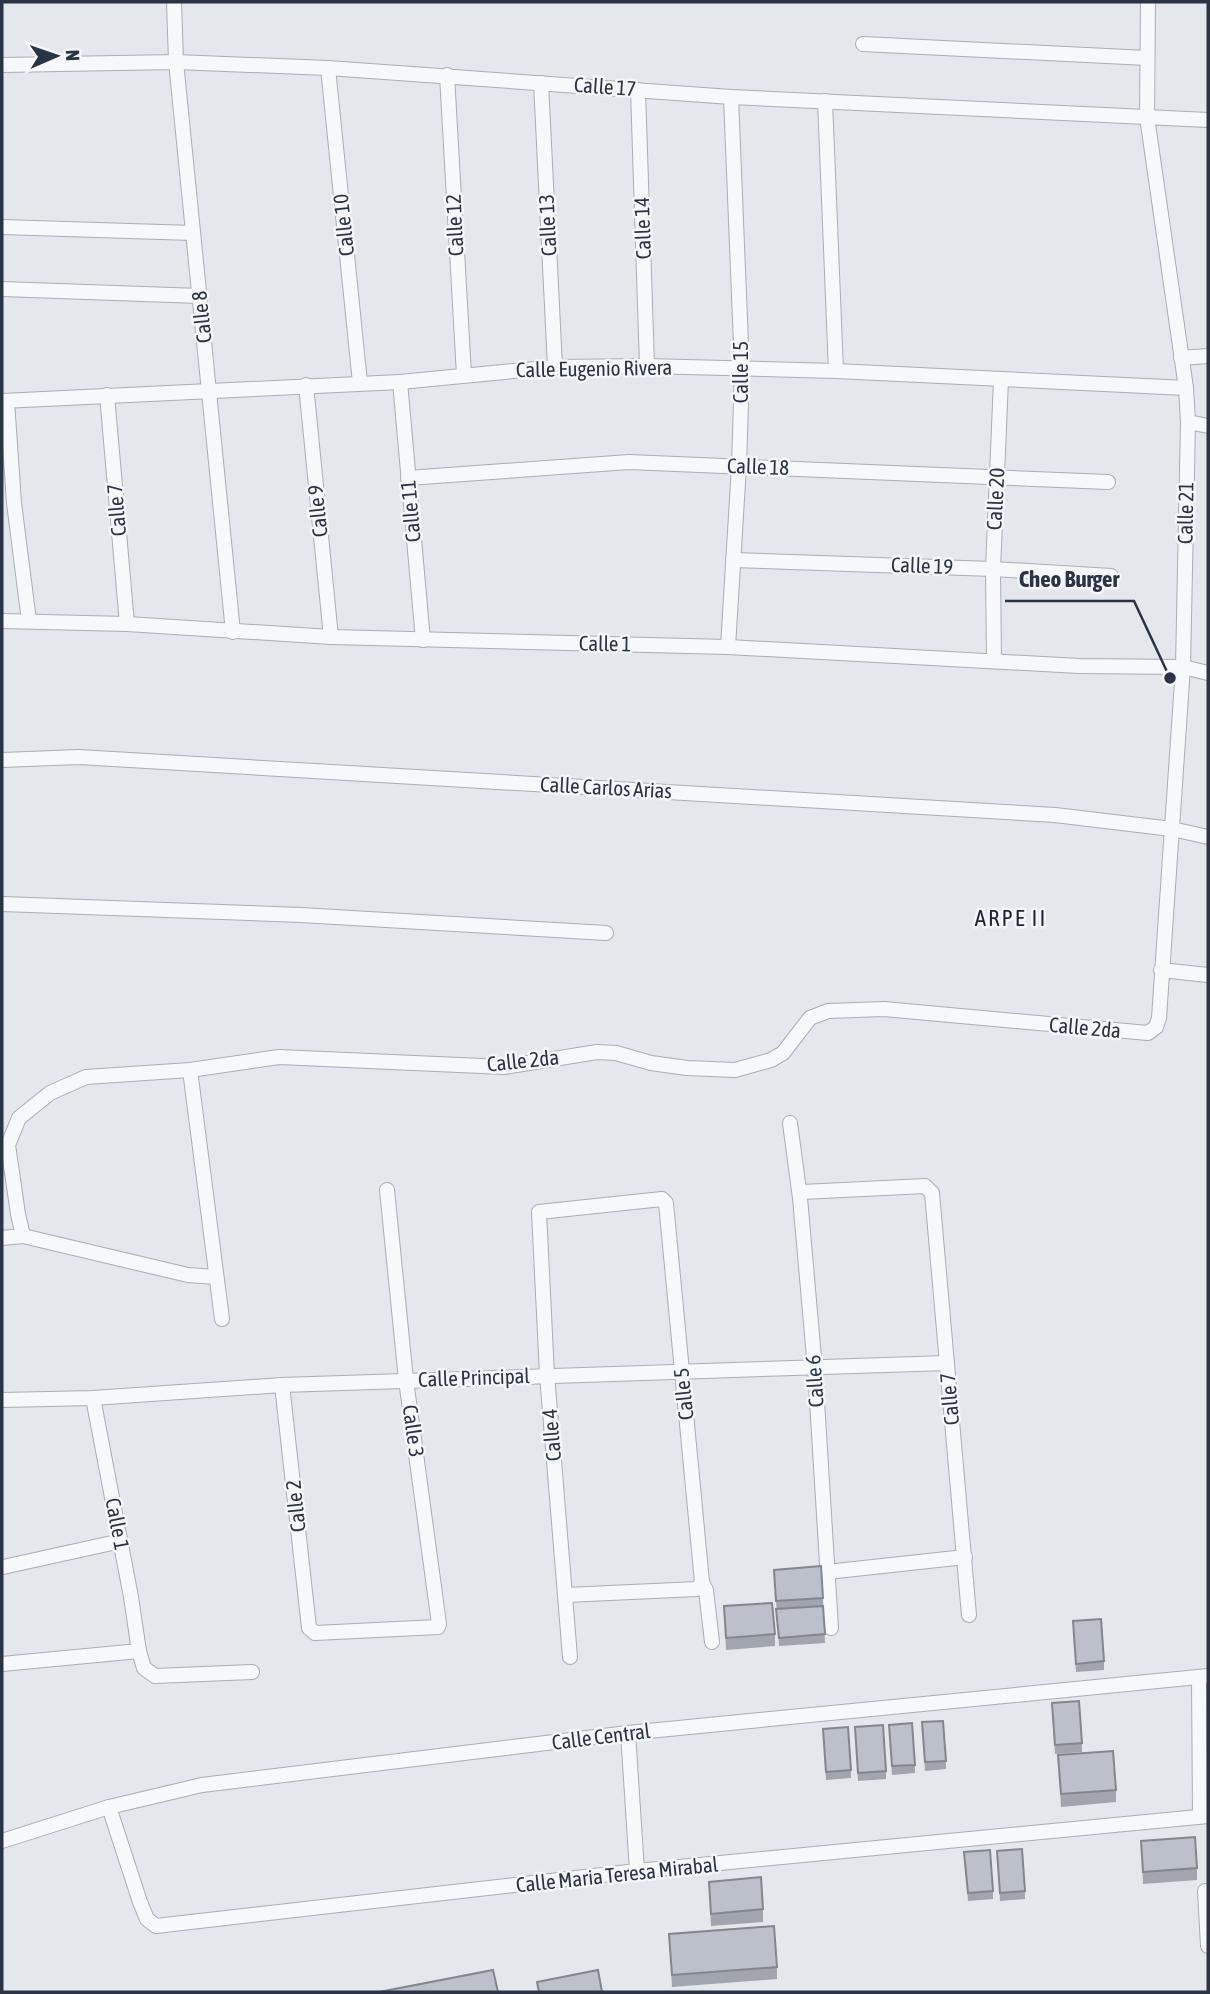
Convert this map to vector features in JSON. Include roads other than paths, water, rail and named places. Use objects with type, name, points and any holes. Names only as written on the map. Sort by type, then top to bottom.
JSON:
[{"type":"street","name":"Calle 8","points":[[174,2],[176,62],[192,233],[233,632]]},
{"type":"street","name":"Calle 21","points":[[1147,2],[1147,117],[1186,388],[1188,422],[1183,667],[1159,1018],[1156,1027]]},
{"type":"street","points":[[863,44],[1147,58]]},
{"type":"street","name":"Calle 17","points":[[2,65],[176,62],[328,68],[731,97],[1208,120]]},
{"type":"street","name":"Calle 10","points":[[328,68],[360,383]]},
{"type":"street","name":"Calle 12","points":[[447,75],[464,375]]},
{"type":"street","name":"Calle 13","points":[[541,83],[555,367]]},
{"type":"street","name":"Calle 14","points":[[638,90],[647,366]]},
{"type":"street","name":"Calle 15","points":[[728,647],[742,369],[731,97]]},
{"type":"street","points":[[825,101],[836,371]]},
{"type":"street","points":[[2,227],[192,233]]},
{"type":"street","points":[[2,289],[200,296]]},
{"type":"street","points":[[1181,358],[1208,356]]},
{"type":"street","name":"Calle Eugenio Rivera","points":[[5,401],[400,382],[555,367],[647,366],[836,371],[1186,388]]},
{"type":"street","name":"Calle 20","points":[[994,660],[993,569],[1001,380]]},
{"type":"street","name":"Calle 11","points":[[400,382],[423,640]]},
{"type":"street","name":"Calle 9","points":[[306,385],[331,637]]},
{"type":"street","name":"Calle 7","points":[[107,395],[127,624]]},
{"type":"street","points":[[5,401],[8,504],[29,621]]},
{"type":"street","points":[[1188,422],[1208,426]]},
{"type":"street","name":"Calle 18","points":[[408,478],[629,462],[1108,482]]},
{"type":"street","name":"Calle 19","points":[[733,560],[1111,576]]},
{"type":"street","name":"Calle 1","points":[[2,621],[127,624],[331,637],[728,647],[1079,666],[1183,667],[1208,673]]},
{"type":"street","name":"Calle Carlos Arias","points":[[2,760],[79,757],[1055,815],[1172,829],[1208,837]]},
{"type":"street","points":[[2,904],[301,915],[606,933]]},
{"type":"street","points":[[1161,970],[1208,975]]},
{"type":"street","name":"Calle 2da","points":[[23,1236],[8,1145],[19,1118],[50,1093],[86,1077],[190,1070],[279,1057],[504,1068],[597,1052],[616,1053],[687,1069],[735,1070],[771,1060],[783,1053],[810,1018],[828,1011],[852,1009],[884,1009],[1148,1033],[1156,1027]]},
{"type":"street","points":[[190,1070],[222,1319]]},
{"type":"street","name":"Calle 6","points":[[790,1124],[801,1195],[831,1628]]},
{"type":"street","name":"Calle 7","points":[[801,1195],[925,1186],[932,1193],[969,1615]]},
{"type":"street","name":"Calle 3","points":[[309,1628],[315,1633],[435,1628],[439,1624],[406,1380],[387,1190]]},
{"type":"street","name":"Calle 4","points":[[570,1657],[547,1375],[539,1213],[662,1199]]},
{"type":"street","name":"Calle 5","points":[[662,1199],[666,1203],[699,1586],[706,1590],[712,1642]]},
{"type":"street","points":[[2,1238],[23,1236],[188,1275],[216,1278]]},
{"type":"street","name":"Calle Principal","points":[[2,1401],[406,1380],[947,1363]]},
{"type":"street","name":"Calle 2","points":[[282,1385],[309,1628]]},
{"type":"street","name":"Calle 1","points":[[93,1398],[139,1651]]},
{"type":"street","points":[[3,1567],[121,1541]]},
{"type":"street","points":[[827,1572],[965,1557]]},
{"type":"street","points":[[566,1595],[699,1586]]},
{"type":"street","points":[[2,1664],[139,1651],[144,1668],[155,1676],[252,1672]]},
{"type":"street","points":[[1204,1677],[1204,1816]]},
{"type":"street","name":"Calle Central","points":[[2,1841],[109,1807],[202,1785],[628,1733],[1204,1677]]},
{"type":"street","points":[[628,1733],[637,1871]]},
{"type":"street","name":"Calle Maria Teresa Mirabal","points":[[109,1807],[147,1920],[156,1926],[637,1871],[1204,1816]]},
{"type":"street","points":[[1205,1891],[1208,1946]]},
{"type":"place","name":"Cheo Burger","points":[[1170,678]]},
{"type":"district","name":"ARPE II","points":[[1011,918]]}]
